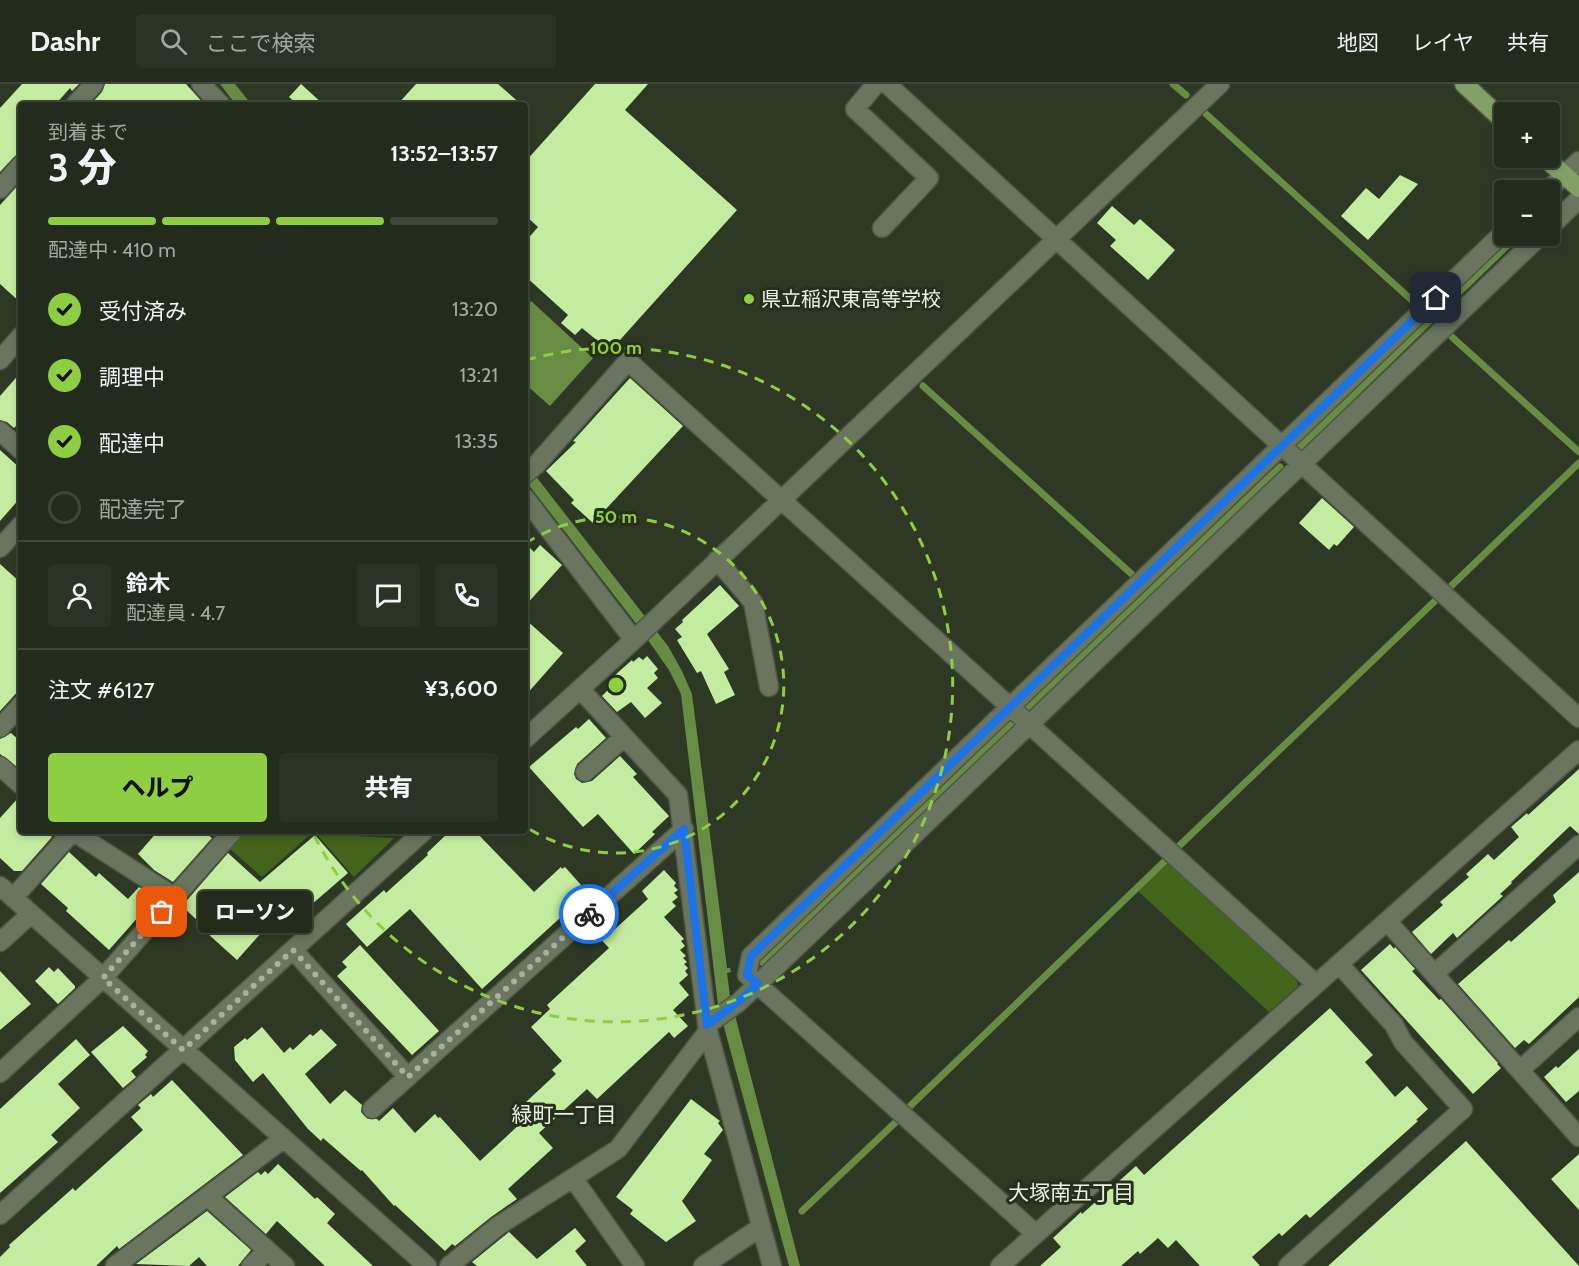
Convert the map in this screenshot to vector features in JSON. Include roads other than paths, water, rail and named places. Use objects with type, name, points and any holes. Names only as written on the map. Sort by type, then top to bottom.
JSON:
[{"type":"main road","points":[[1464,84],[1494,112]]},
{"type":"main road","points":[[1556,168],[1579,188]]},
{"type":"street","points":[[78,102],[94,84]]},
{"type":"street","points":[[201,84],[217,102]]},
{"type":"street","points":[[876,84],[855,109],[929,178],[882,228]]},
{"type":"street","points":[[887,84],[1579,718]]},
{"type":"street","points":[[528,736],[636,638],[1220,84]]},
{"type":"street","points":[[1559,180],[1579,161]]},
{"type":"street","points":[[0,189],[18,168]]},
{"type":"street","points":[[1560,217],[1579,199]]},
{"type":"street","points":[[1036,1234],[747,975],[751,956],[1494,242]]},
{"type":"street","points":[[449,1266],[498,1227],[618,1149],[711,1024],[739,1002],[1030,726],[1300,464],[1529,246]]},
{"type":"street","points":[[0,360],[18,339]]},
{"type":"street","points":[[530,470],[628,361],[1316,984]]},
{"type":"street","points":[[0,431],[18,447]]},
{"type":"street","points":[[528,503],[636,638]]},
{"type":"street","points":[[0,548],[18,528]]},
{"type":"street","points":[[717,560],[753,602],[769,687]]},
{"type":"street","points":[[580,689],[678,795],[711,1024],[772,1266]]},
{"type":"street","points":[[0,728],[18,708]]},
{"type":"street","points":[[585,772],[624,737]]},
{"type":"street","points":[[1000,1266],[1579,750]]},
{"type":"street","points":[[0,765],[18,782]]},
{"type":"street","points":[[372,1109],[684,829]]},
{"type":"street","points":[[69,834],[7,892],[422,1265]]},
{"type":"street","points":[[77,834],[175,897]]},
{"type":"street","points":[[0,1073],[103,978],[230,834]]},
{"type":"street","points":[[0,1215],[421,834]]},
{"type":"street","points":[[1434,974],[1579,844]]},
{"type":"street","points":[[0,942],[31,914]]},
{"type":"street","points":[[1387,921],[1579,1137]]},
{"type":"street","points":[[293,950],[408,1077]]},
{"type":"street","points":[[1288,1266],[1463,1109],[1403,1042],[1394,1025],[1339,964]]},
{"type":"street","points":[[1520,1070],[1579,1017]]},
{"type":"street","points":[[115,1266],[283,1138]]},
{"type":"street","points":[[573,1178],[635,1266]]},
{"type":"street","points":[[207,1196],[285,1266]]},
{"type":"street","points":[[704,1266],[761,1227]]},
{"type":"street","points":[[251,1266],[267,1251]]},
{"type":"waterway","points":[[1173,84],[1186,95]]},
{"type":"waterway","points":[[1206,114],[1416,304]]},
{"type":"waterway","points":[[1300,447],[1507,246]]},
{"type":"waterway","points":[[1452,337],[1579,452]]},
{"type":"waterway","points":[[923,386],[1136,578]]},
{"type":"waterway","points":[[1448,589],[1579,463]]},
{"type":"waterway","points":[[1027,709],[1280,467]]},
{"type":"waterway","points":[[1177,848],[1438,598]]},
{"type":"waterway","points":[[762,962],[1013,722]]},
{"type":"waterway","points":[[907,1109],[1167,859]]},
{"type":"waterway","points":[[802,1211],[899,1119]]},
{"type":"place","name":"県立稲沢東高等学校","points":[[749,299]]},
{"type":"place","name":"ローソン","points":[[162,912]]},
{"type":"district","name":"緑町一丁目","points":[[564,1114]]},
{"type":"district","name":"大塚南五丁目","points":[[1071,1192]]}]
